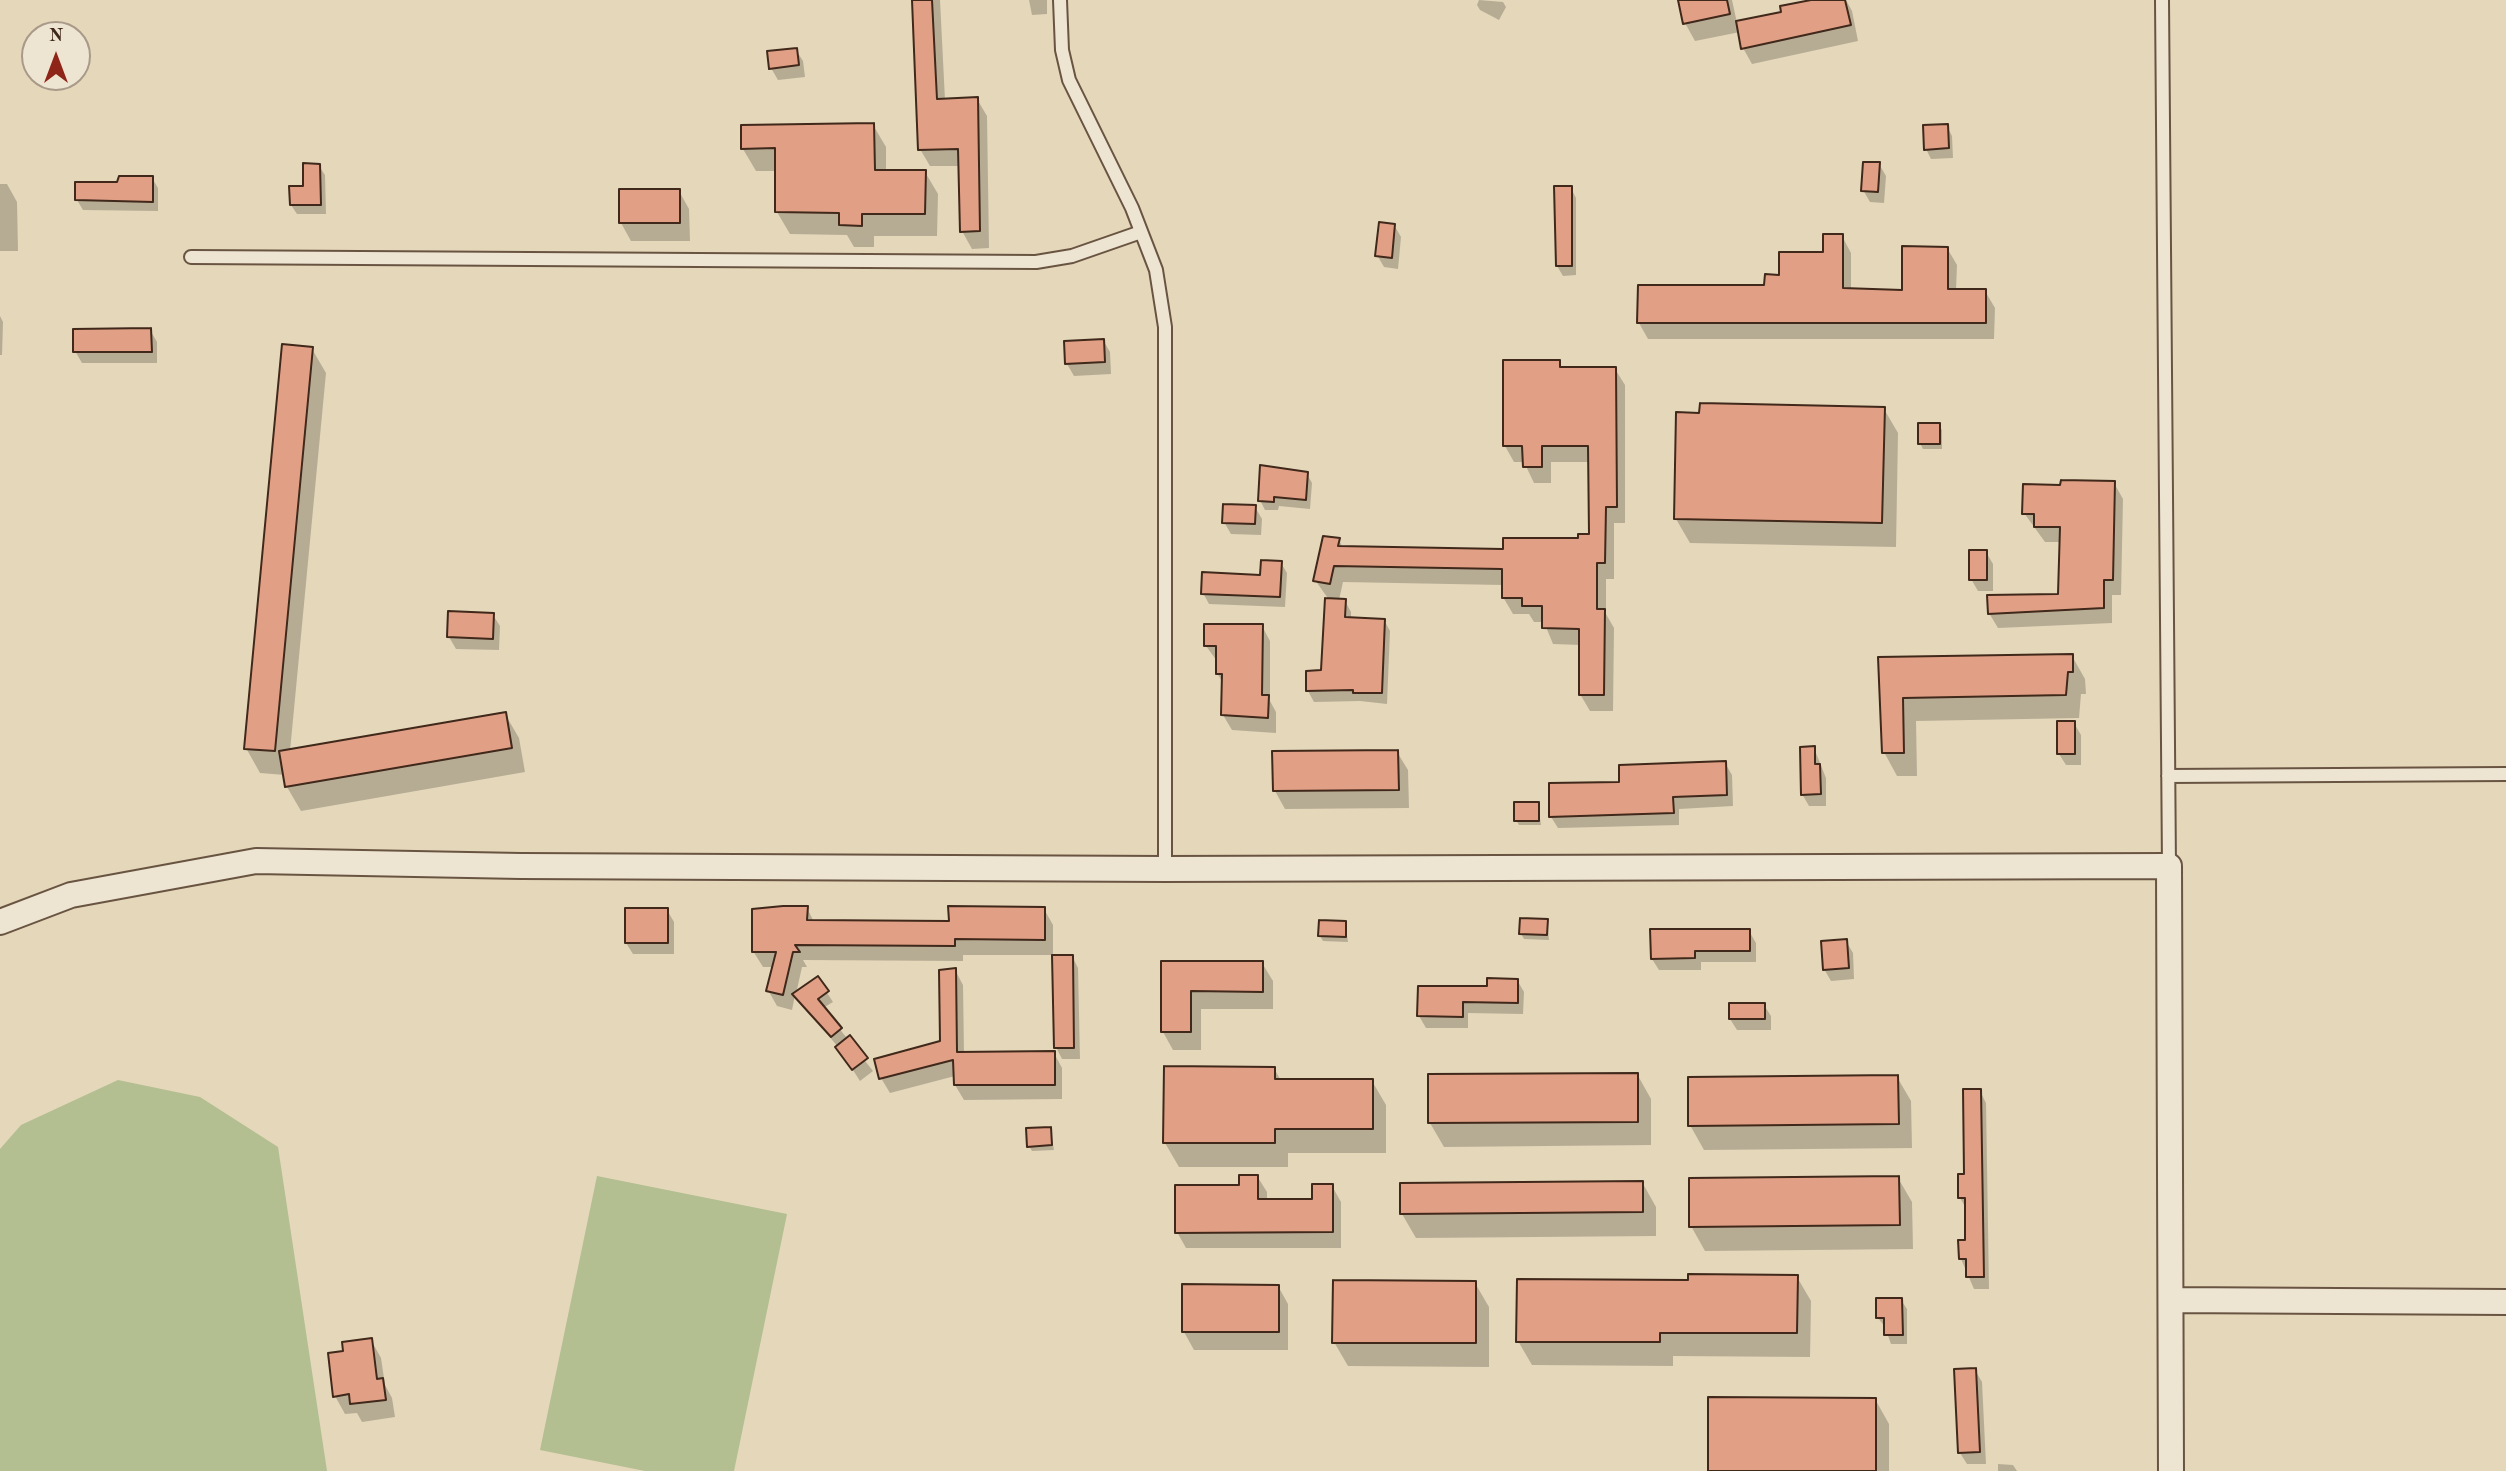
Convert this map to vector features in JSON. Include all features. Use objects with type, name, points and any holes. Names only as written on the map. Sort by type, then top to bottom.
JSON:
[{"type":"street","points":[[0,922],[71,895],[256,861],[521,866],[1165,869],[2169,866],[2171,1471]]},
{"type":"street","points":[[2171,1300],[2506,1301]]},
{"type":"lane","points":[[1060,0],[1062,50],[1069,80],[1141,232],[1156,270],[1165,327],[1165,869]]},
{"type":"lane","points":[[2162,0],[2169,866]]},
{"type":"lane","points":[[191,257],[1036,262],[1072,257],[1141,232]]},
{"type":"lane","points":[[2168,776],[2506,774]]},
{"type":"green space","points":[[118,1080],[200,1097],[278,1147],[327,1471],[0,1471],[0,1149],[21,1125]]},
{"type":"green space","points":[[597,1176],[787,1214],[734,1471],[645,1471],[540,1450]]},
{"type":"building","points":[[912,0],[932,0],[937,99],[978,97],[980,231],[960,232],[958,149],[918,150]]},
{"type":"building","points":[[1678,0],[1727,0],[1730,14],[1683,24]]},
{"type":"building","points":[[1811,0],[1845,0],[1851,25],[1741,49],[1736,21],[1781,12],[1780,6]]},
{"type":"building","points":[[797,48],[799,65],[769,69],[767,51]]},
{"type":"building","points":[[874,123],[875,170],[926,170],[925,214],[862,214],[862,226],[839,225],[839,213],[775,212],[775,148],[741,149],[741,125]]},
{"type":"building","points":[[1948,124],[1949,148],[1924,150],[1923,125]]},
{"type":"building","points":[[1863,162],[1880,162],[1878,192],[1861,191]]},
{"type":"building","points":[[303,163],[320,164],[321,205],[290,205],[289,186],[303,186]]},
{"type":"building","points":[[119,176],[153,176],[153,202],[75,200],[75,182],[117,182]]},
{"type":"building","points":[[1554,186],[1572,186],[1572,266],[1556,266]]},
{"type":"building","points":[[619,189],[680,189],[680,223],[619,223]]},
{"type":"building","points":[[1379,222],[1395,224],[1392,258],[1375,256]]},
{"type":"building","points":[[1823,234],[1843,234],[1843,288],[1902,290],[1902,246],[1948,247],[1948,289],[1986,289],[1986,323],[1637,323],[1638,285],[1764,285],[1765,274],[1779,275],[1779,252],[1823,252]]},
{"type":"building","points":[[151,328],[152,352],[73,352],[73,329]]},
{"type":"building","points":[[1104,339],[1105,362],[1065,364],[1064,341]]},
{"type":"building","points":[[282,344],[313,347],[275,751],[244,749]]},
{"type":"building","points":[[1503,360],[1560,360],[1560,367],[1616,367],[1617,507],[1606,507],[1605,563],[1597,563],[1597,609],[1605,609],[1604,695],[1579,695],[1579,629],[1542,628],[1542,606],[1522,606],[1522,598],[1502,598],[1502,569],[1334,566],[1330,584],[1313,581],[1323,536],[1340,538],[1338,546],[1503,549],[1503,538],[1578,538],[1578,534],[1589,534],[1588,446],[1542,446],[1542,467],[1523,467],[1522,446],[1503,446]]},
{"type":"building","points":[[1700,403],[1885,407],[1882,523],[1674,519],[1676,412],[1699,413]]},
{"type":"building","points":[[1918,423],[1940,423],[1940,444],[1918,444]]},
{"type":"building","points":[[1260,465],[1308,472],[1306,500],[1274,497],[1274,502],[1258,501]]},
{"type":"building","points":[[2061,480],[2115,481],[2113,580],[2104,580],[2104,608],[1988,614],[1987,595],[2058,594],[2060,527],[2034,527],[2034,514],[2022,514],[2023,484],[2060,485]]},
{"type":"building","points":[[1223,504],[1256,505],[1255,524],[1222,523]]},
{"type":"building","points":[[1969,550],[1987,550],[1987,580],[1969,580]]},
{"type":"building","points":[[1261,560],[1282,561],[1280,597],[1201,594],[1202,572],[1260,575]]},
{"type":"building","points":[[1325,598],[1346,599],[1345,617],[1385,619],[1382,693],[1353,693],[1353,690],[1306,691],[1306,671],[1321,670]]},
{"type":"building","points":[[448,611],[494,613],[493,639],[447,637]]},
{"type":"building","points":[[1204,624],[1263,624],[1262,695],[1269,695],[1268,718],[1221,715],[1222,674],[1216,674],[1216,646],[1204,646]]},
{"type":"building","points":[[2073,654],[2073,672],[2068,672],[2066,695],[1903,698],[1904,753],[1882,753],[1878,657]]},
{"type":"building","points":[[506,712],[512,748],[285,787],[279,751]]},
{"type":"building","points":[[2057,721],[2075,721],[2075,754],[2057,754]]},
{"type":"building","points":[[1815,746],[1815,764],[1820,764],[1821,794],[1801,795],[1800,747]]},
{"type":"building","points":[[1398,750],[1399,790],[1273,791],[1272,751]]},
{"type":"building","points":[[1726,761],[1727,795],[1673,797],[1674,813],[1549,817],[1549,783],[1619,782],[1619,765]]},
{"type":"building","points":[[1514,802],[1539,802],[1539,821],[1514,821]]},
{"type":"building","points":[[808,906],[807,920],[949,921],[948,906],[1045,907],[1045,940],[955,939],[955,946],[795,945],[800,952],[793,952],[783,995],[766,991],[776,952],[752,952],[752,909]]},
{"type":"building","points":[[625,908],[668,908],[668,943],[625,943]]},
{"type":"building","points":[[1520,918],[1548,919],[1547,935],[1519,934]]},
{"type":"building","points":[[1319,920],[1346,921],[1346,937],[1318,936]]},
{"type":"building","points":[[1650,929],[1750,929],[1750,951],[1695,951],[1695,958],[1651,959]]},
{"type":"building","points":[[1847,939],[1849,968],[1823,970],[1821,941]]},
{"type":"building","points":[[1052,955],[1073,955],[1074,1048],[1054,1048]]},
{"type":"building","points":[[1161,961],[1263,961],[1263,992],[1191,991],[1191,1032],[1161,1032]]},
{"type":"building","points":[[956,968],[957,1052],[1055,1051],[1055,1085],[954,1085],[953,1060],[879,1079],[874,1059],[940,1041],[939,970]]},
{"type":"building","points":[[818,976],[829,991],[818,999],[842,1028],[831,1037],[792,994]]},
{"type":"building","points":[[1487,978],[1518,979],[1518,1003],[1463,1002],[1463,1017],[1417,1016],[1418,986],[1487,986]]},
{"type":"building","points":[[1729,1003],[1765,1003],[1765,1019],[1729,1019]]},
{"type":"building","points":[[850,1035],[868,1058],[852,1070],[835,1047]]},
{"type":"building","points":[[1164,1066],[1275,1067],[1275,1079],[1373,1079],[1373,1129],[1275,1129],[1275,1143],[1163,1143]]},
{"type":"building","points":[[1638,1073],[1638,1122],[1428,1123],[1428,1074]]},
{"type":"building","points":[[1898,1075],[1899,1124],[1688,1126],[1688,1077]]},
{"type":"building","points":[[1963,1089],[1981,1089],[1984,1277],[1966,1277],[1966,1259],[1959,1259],[1958,1240],[1965,1240],[1965,1198],[1958,1198],[1958,1174],[1964,1174]]},
{"type":"building","points":[[1051,1127],[1052,1145],[1027,1147],[1026,1128]]},
{"type":"building","points":[[1239,1175],[1258,1175],[1258,1199],[1312,1199],[1312,1184],[1333,1184],[1333,1232],[1175,1233],[1175,1185],[1239,1185]]},
{"type":"building","points":[[1899,1176],[1900,1225],[1689,1227],[1689,1178]]},
{"type":"building","points":[[1643,1181],[1643,1212],[1400,1214],[1400,1183]]},
{"type":"building","points":[[1688,1274],[1798,1275],[1797,1333],[1660,1333],[1660,1342],[1516,1342],[1517,1279],[1688,1280]]},
{"type":"building","points":[[1333,1280],[1476,1281],[1476,1343],[1332,1343]]},
{"type":"building","points":[[1182,1284],[1279,1285],[1279,1332],[1182,1332]]},
{"type":"building","points":[[1876,1298],[1902,1298],[1903,1335],[1884,1335],[1884,1318],[1876,1318]]},
{"type":"building","points":[[372,1338],[377,1379],[383,1378],[386,1400],[350,1404],[349,1394],[333,1397],[328,1353],[343,1351],[342,1342]]},
{"type":"building","points":[[1976,1368],[1980,1452],[1958,1453],[1954,1369]]},
{"type":"building","points":[[1708,1397],[1876,1398],[1876,1471],[1708,1471]]}]
